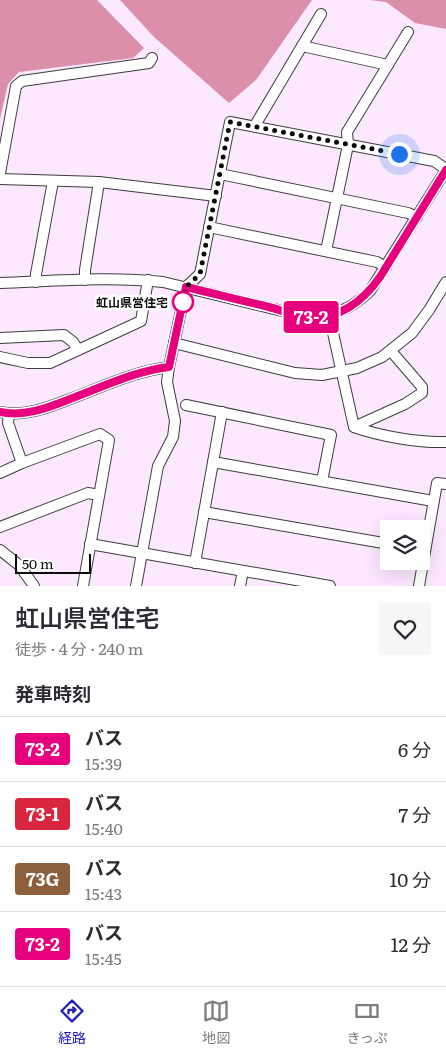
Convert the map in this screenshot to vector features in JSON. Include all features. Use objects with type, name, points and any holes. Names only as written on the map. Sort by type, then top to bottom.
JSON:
[{"type":"street","points":[[256,127],[257,122],[321,14]]},
{"type":"street","points":[[326,251],[348,144],[348,132],[408,32]]},
{"type":"street","points":[[302,46],[388,65]]},
{"type":"street","points":[[0,173],[16,86],[22,81],[149,63],[152,58]]},
{"type":"street","points":[[0,283],[114,278],[148,280],[186,287],[306,317],[329,315],[343,311],[360,300],[370,290],[446,170],[434,161],[230,122],[200,274],[186,287],[169,367],[167,382],[175,421],[173,437],[158,466],[136,586]]},
{"type":"street","points":[[220,174],[408,212],[417,217]]},
{"type":"street","points":[[0,179],[99,182],[216,196]]},
{"type":"street","points":[[36,282],[53,181]]},
{"type":"street","points":[[85,280],[84,270],[99,182]]},
{"type":"street","points":[[210,227],[377,262],[386,266]]},
{"type":"street","points":[[0,357],[28,363],[50,363],[141,321],[148,280]]},
{"type":"street","points":[[174,343],[295,373],[322,375],[357,368],[382,357],[412,332],[429,310],[446,282]]},
{"type":"street","points":[[329,315],[354,427]]},
{"type":"street","points":[[0,338],[64,335],[73,342],[78,350]]},
{"type":"street","points":[[354,427],[405,404],[422,393],[422,387],[391,350]]},
{"type":"street","points":[[22,463],[4,412],[28,413],[146,370],[169,367]]},
{"type":"street","points":[[186,405],[331,434],[322,481]]},
{"type":"street","points":[[196,562],[222,412]]},
{"type":"street","points":[[354,427],[367,432],[432,442],[446,442]]},
{"type":"street","points":[[0,473],[100,434],[109,440],[83,586]]},
{"type":"street","points":[[214,462],[433,501]]},
{"type":"street","points":[[429,520],[438,483],[446,484]]},
{"type":"street","points":[[0,527],[88,493],[99,495]]},
{"type":"street","points":[[204,512],[380,542]]},
{"type":"street","points":[[90,544],[330,586]]},
{"type":"street","points":[[0,550],[19,564],[34,586]]},
{"type":"street","points":[[419,586],[421,570]]},
{"type":"street","points":[[240,586],[243,571]]},
{"type":"shaded area","points":[[0,0],[97,0],[144,48],[133,58],[19,72],[8,84],[0,119]]},
{"type":"shaded area","points":[[120,0],[312,0],[256,80],[229,103],[154,37]]},
{"type":"shaded area","points":[[370,0],[446,0],[446,29],[415,23],[386,2]]},
{"type":"bus line","name":"73-2","points":[[0,412],[12,414],[28,413],[146,370],[169,367],[186,287],[306,317],[329,315],[348,308],[360,300],[380,277],[446,170]]},
{"type":"place","name":"虹山県営住宅","points":[[183,302]]},
{"type":"route","points":[[183,302],[182,306],[186,287],[200,274],[230,122],[399,154]]}]
